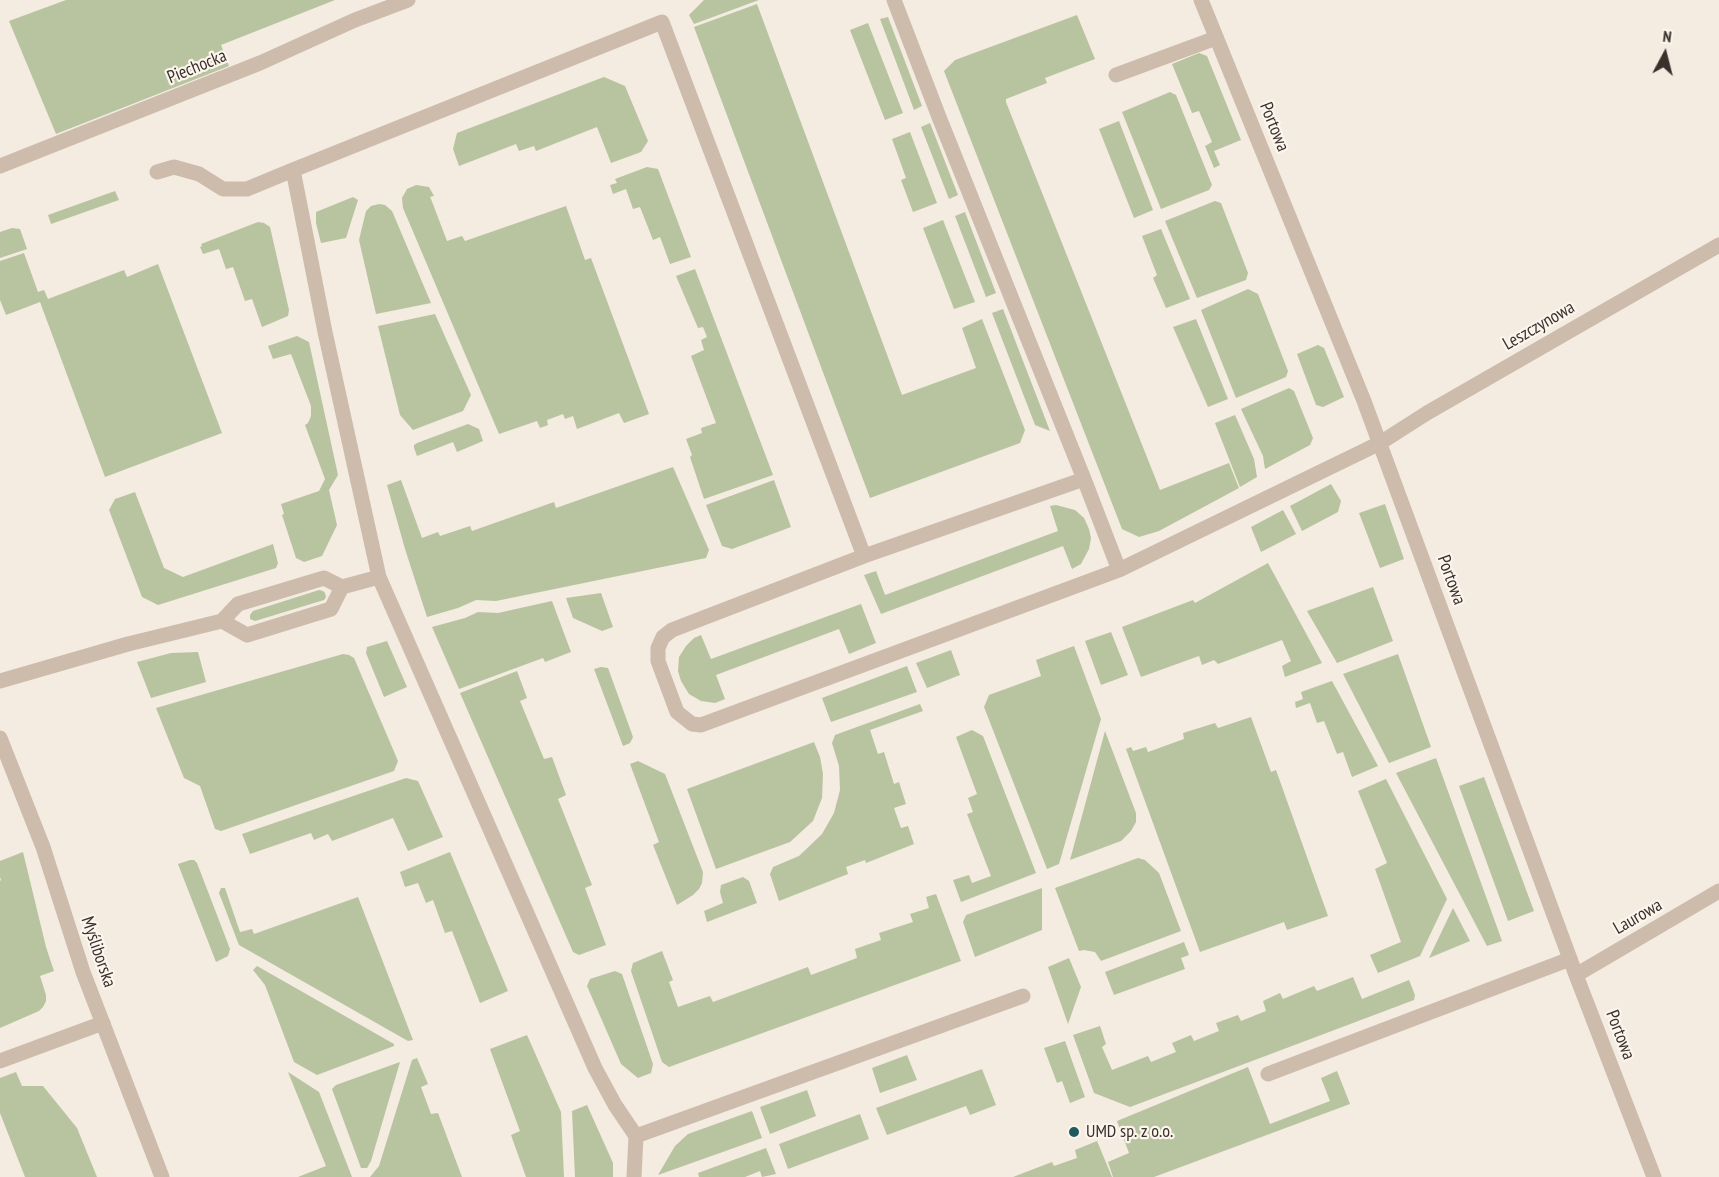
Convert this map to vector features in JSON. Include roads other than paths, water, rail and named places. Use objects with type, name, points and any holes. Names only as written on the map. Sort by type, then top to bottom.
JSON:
[{"type":"street","name":"Piechocka","points":[[0,166],[260,63],[355,20],[408,0]]},
{"type":"street","points":[[894,0],[1119,570]]},
{"type":"street","name":"Portowa","points":[[1201,0],[1364,400],[1570,959],[1654,1177]]},
{"type":"street","points":[[156,172],[174,167],[199,174],[223,189],[247,189],[662,22],[864,556],[1084,479]]},
{"type":"street","points":[[1116,75],[1216,38]]},
{"type":"street","points":[[293,170],[325,333],[379,577],[595,1068],[615,1105],[636,1136],[634,1177]]},
{"type":"street","name":"Leszczynowa","points":[[864,556],[672,630],[663,637],[658,648],[658,661],[677,712],[692,723],[700,725],[1119,570],[1380,443],[1427,413],[1719,245]]},
{"type":"street","points":[[0,681],[128,644],[222,621],[238,604],[324,578],[342,587],[379,577]]},
{"type":"street","points":[[222,621],[247,635],[331,609],[342,587]]},
{"type":"street","name":"Myśliborska","points":[[0,738],[43,847],[83,972],[162,1177]]},
{"type":"street","name":"Laurowa","points":[[1576,975],[1719,891]]},
{"type":"street","points":[[1268,1074],[1570,959]]},
{"type":"street","points":[[636,1136],[1023,996]]},
{"type":"street","points":[[0,1061],[102,1023]]},
{"type":"place","name":"UMD sp. z o.o.","points":[[1074,1132]]}]
